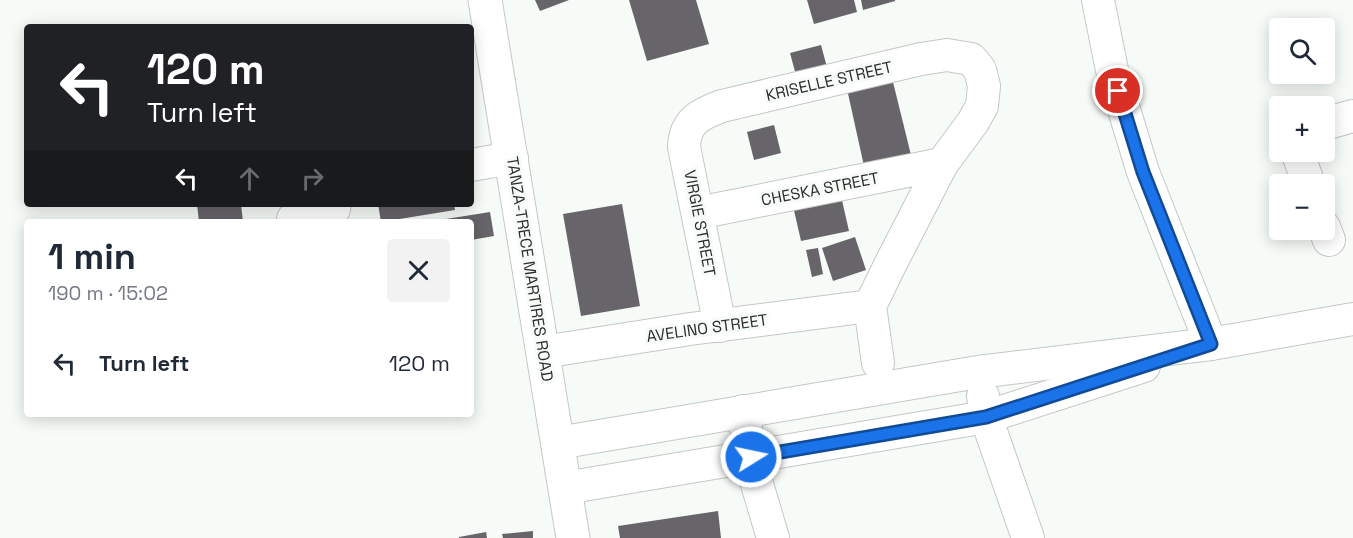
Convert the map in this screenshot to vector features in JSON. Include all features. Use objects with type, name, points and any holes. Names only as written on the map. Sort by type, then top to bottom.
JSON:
[{"type":"main road","name":"TANZA-TRECE MARTIRES ROAD","points":[[485,0],[573,538]]},
{"type":"street","points":[[1098,0],[1112,70],[1143,172],[1211,344]]},
{"type":"street","name":"KRISELLE STREET","points":[[692,123],[705,112],[722,106],[921,59],[947,56],[971,59],[980,70],[984,86],[982,106],[942,164]]},
{"type":"street","points":[[1335,121],[1353,116]]},
{"type":"street","name":"VIRGIE STREET","points":[[692,123],[685,134],[684,147],[720,326]]},
{"type":"street","points":[[474,164],[512,158]]},
{"type":"street","points":[[878,363],[870,306],[942,164]]},
{"type":"street","name":"CHESKA STREET","points":[[698,213],[942,164]]},
{"type":"street","points":[[293,219],[319,214],[334,207]]},
{"type":"street","name":"AVELINO STREET","points":[[543,352],[679,330],[870,306]]},
{"type":"street","points":[[558,443],[978,372],[1211,344],[1353,319]]},
{"type":"street","points":[[565,488],[986,417],[1211,344]]},
{"type":"street","points":[[978,372],[986,417],[1028,538]]},
{"type":"street","points":[[743,411],[754,474],[773,538]]},
{"type":"building","points":[[535,0],[569,0],[540,11]]},
{"type":"building","points":[[629,0],[696,0],[709,44],[647,61]]},
{"type":"building","points":[[807,0],[854,0],[857,12],[814,24]]},
{"type":"building","points":[[861,0],[895,0],[895,1],[863,10]]},
{"type":"building","points":[[821,45],[828,71],[797,79],[790,53]]},
{"type":"building","points":[[892,78],[911,155],[864,166],[847,89]]},
{"type":"building","points":[[774,125],[781,153],[754,160],[747,132]]},
{"type":"building","points":[[841,196],[849,231],[801,241],[793,206]]},
{"type":"building","points":[[622,204],[640,306],[581,316],[563,214]]},
{"type":"building","points":[[197,207],[241,207],[243,219],[199,219]]},
{"type":"building","points":[[378,207],[454,207],[455,210],[400,219],[380,219]]},
{"type":"building","points":[[490,212],[494,236],[474,239],[474,219],[446,219]]},
{"type":"building","points":[[855,237],[866,270],[833,281],[822,248]]},
{"type":"building","points":[[818,248],[823,274],[812,277],[806,250]]},
{"type":"building","points":[[718,511],[721,538],[620,538],[618,526]]},
{"type":"building","points":[[533,531],[533,538],[503,538],[502,534]]},
{"type":"building","points":[[486,532],[487,538],[459,538],[459,537]]},
{"type":"route","points":[[751,457],[986,417],[1211,344],[1143,172],[1118,91]]}]
